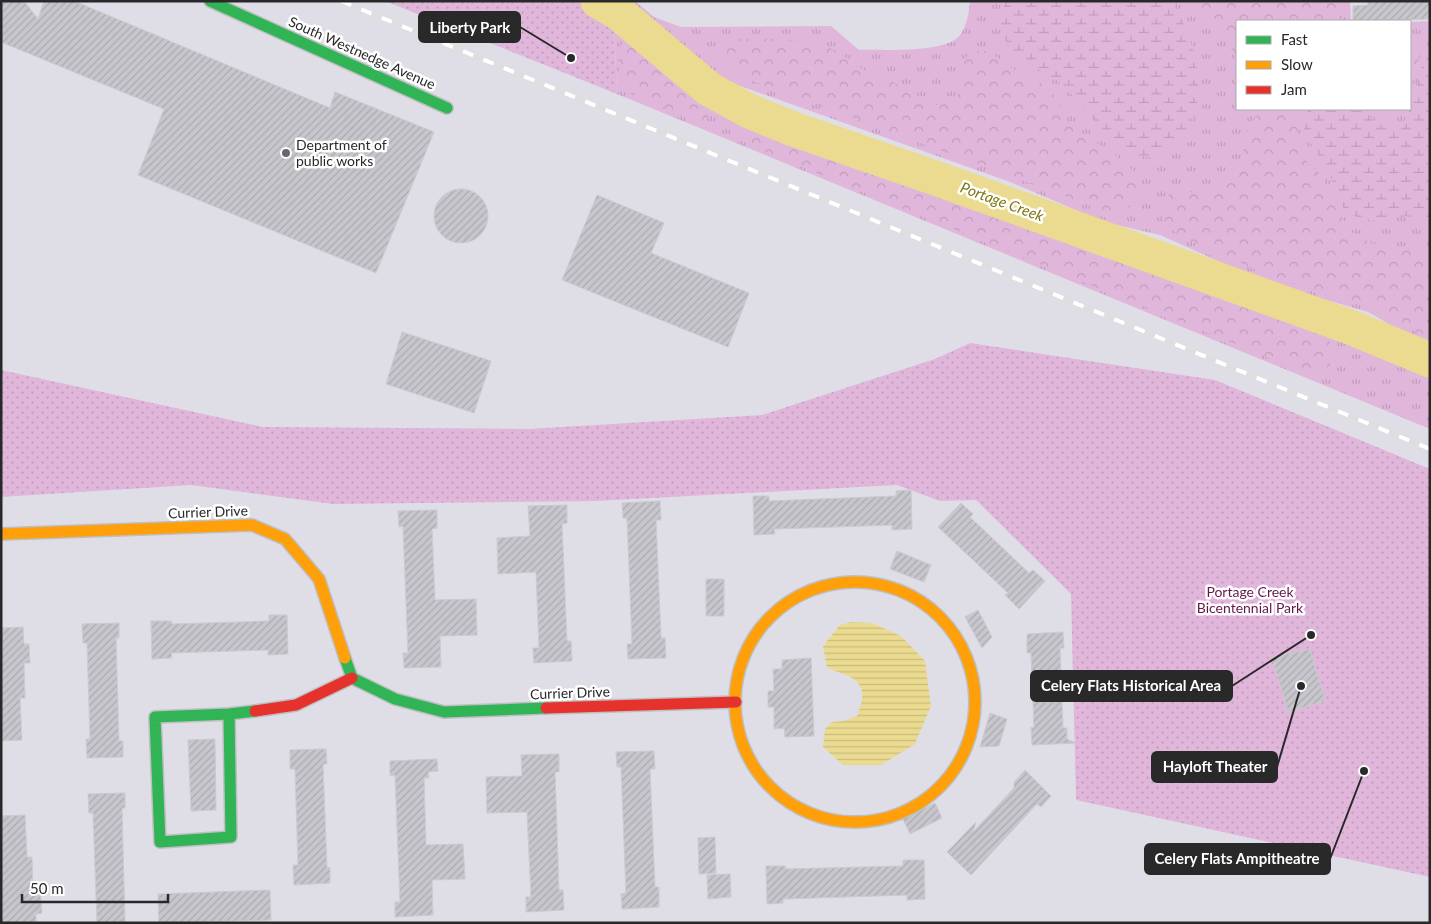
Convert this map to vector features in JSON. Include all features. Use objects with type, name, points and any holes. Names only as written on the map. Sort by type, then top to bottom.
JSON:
[{"type":"street","name":"South Westnedge Avenue","points":[[210,1],[447,108]]},
{"type":"street","name":"Currier Drive","points":[[1,534],[252,524],[285,539],[319,578],[352,678],[395,699],[444,712],[736,702]]},
{"type":"street","points":[[834,582],[874,582],[912,594],[943,618],[965,652],[976,690],[972,731],[957,767],[930,797],[895,816],[855,823],[816,816],[781,797],[754,768],[738,732],[736,702],[735,692],[744,654],[766,620],[797,596],[834,582]]},
{"type":"street","points":[[229,714],[231,837],[160,842],[155,717],[229,714],[296,705],[352,678]]},
{"type":"green space","points":[[385,1],[613,1],[617,94]]},
{"type":"green space","points":[[617,1],[635,1],[654,17],[681,27],[831,26],[859,50],[897,50],[928,48],[953,41],[960,35],[964,27],[970,1],[1350,1],[1351,20],[1236,20],[1236,110],[1411,110],[1411,22],[1430,21],[1430,348],[1368,312],[1267,283],[1160,235],[1104,222],[1010,182],[729,82],[665,42]]},
{"type":"green space","points":[[1006,1],[1171,1],[1188,34],[1197,70],[1198,89],[1196,107],[1191,124],[1181,140],[1166,152],[1152,157],[1136,155],[1124,148],[1100,127],[1059,82],[1020,59],[1010,48],[1004,37],[1001,25]]},
{"type":"green space","points":[[1178,1],[1342,1],[1343,20],[1236,20],[1236,56],[1217,25],[1206,15]]},
{"type":"green space","points":[[614,22],[672,73],[709,101],[779,134],[1001,211],[1352,338],[1430,372],[1430,429],[617,94]]},
{"type":"green space","points":[[1411,37],[1421,51],[1411,86]]},
{"type":"green space","points":[[741,39],[787,40],[821,45],[836,51],[868,72],[893,82],[918,100],[935,105],[949,102],[957,95],[961,86],[963,65],[966,57],[973,52],[986,51],[1049,89],[1072,127],[1128,165],[1136,175],[1140,186],[1138,197],[1129,208],[1105,211],[742,77],[727,67],[720,54],[725,43]]},
{"type":"green space","points":[[624,41],[635,45],[703,101],[710,113],[706,122],[697,122],[629,93],[622,82],[618,60]]},
{"type":"green space","points":[[1430,51],[1430,222],[1407,216],[1370,221],[1349,214],[1341,205],[1328,169],[1306,136],[1304,128],[1308,110],[1363,110],[1380,124],[1393,128],[1402,124],[1411,110],[1423,64]]},
{"type":"green space","points":[[1260,110],[1305,110],[1298,134],[1301,154],[1319,173],[1347,225],[1363,239],[1371,243],[1430,256],[1430,340],[1370,307],[1268,275],[1184,238],[1166,226],[1162,219],[1161,209],[1164,200],[1172,192],[1178,190],[1197,193],[1207,192],[1222,187],[1236,173],[1243,152],[1245,134]]},
{"type":"green space","points":[[756,130],[1312,330],[1325,337],[1331,344],[1333,354],[1330,364],[1327,368],[1318,371],[1296,369],[763,151],[750,143],[749,134]]},
{"type":"green space","name":"Portage Creek Bicentennial Park","points":[[970,343],[1215,380],[1430,469],[1430,877],[1076,800],[1071,594],[976,500],[940,501],[897,485],[596,501],[333,504],[191,485],[1,497],[1,370],[263,427],[529,429],[762,415],[935,359]]},
{"type":"shaded area","points":[[851,622],[872,623],[901,636],[925,661],[931,706],[915,744],[881,765],[843,765],[823,747],[825,729],[832,722],[843,721],[857,716],[861,705],[862,696],[858,683],[846,675],[827,668],[823,646],[840,625]]},
{"type":"building","name":"Department of public works","points":[[1,1],[24,1],[38,19],[44,1],[74,1],[330,108],[335,92],[434,132],[376,273],[138,175],[164,109],[1,42]]},
{"type":"building","points":[[1368,1],[1430,1],[1430,19],[1353,20],[1353,6],[1368,5]]},
{"type":"building","points":[[456,189],[466,189],[476,193],[484,201],[488,216],[484,231],[476,239],[466,243],[456,243],[446,239],[438,231],[434,221],[434,211],[438,201],[446,193]]},
{"type":"building","points":[[597,195],[664,223],[651,253],[749,293],[728,347],[562,280]]},
{"type":"building","points":[[402,332],[491,361],[474,413],[386,384]]},
{"type":"building","points":[[911,490],[912,529],[892,530],[892,525],[774,529],[775,534],[754,535],[753,496],[769,496],[769,501],[896,496],[896,491]]},
{"type":"building","points":[[660,501],[661,520],[656,520],[661,638],[665,638],[666,658],[628,659],[627,644],[632,644],[627,518],[623,518],[622,503]]},
{"type":"building","points":[[961,503],[973,514],[970,517],[1029,573],[1033,570],[1045,581],[1019,609],[1005,595],[1008,593],[938,527]]},
{"type":"building","points":[[567,505],[567,523],[562,524],[567,641],[571,641],[572,661],[534,663],[533,648],[539,648],[536,572],[498,574],[497,538],[530,536],[528,506]]},
{"type":"building","points":[[437,510],[437,528],[432,529],[435,600],[476,599],[477,635],[440,636],[441,667],[404,668],[403,653],[408,653],[403,526],[399,527],[398,511]]},
{"type":"building","points":[[897,551],[931,565],[924,582],[890,569]]},
{"type":"building","points":[[706,579],[724,579],[724,616],[706,616]]},
{"type":"building","points":[[978,610],[992,637],[982,648],[965,617]]},
{"type":"building","points":[[269,615],[287,615],[288,654],[268,655],[268,650],[171,653],[172,658],[152,659],[151,621],[171,621],[172,624],[269,621]]},
{"type":"building","points":[[119,623],[119,638],[116,638],[119,741],[123,741],[123,757],[87,758],[86,739],[90,739],[87,643],[83,643],[82,624]]},
{"type":"building","points":[[23,627],[24,644],[29,644],[30,663],[24,663],[25,698],[20,698],[22,740],[1,741],[1,628]]},
{"type":"building","points":[[1063,632],[1064,648],[1060,648],[1063,728],[1067,728],[1067,739],[1076,743],[1032,745],[1031,727],[1034,728],[1031,653],[1027,653],[1027,634]]},
{"type":"building","points":[[1310,649],[1325,701],[1288,712],[1272,657]]},
{"type":"building","points":[[811,658],[814,736],[785,737],[784,728],[774,729],[774,707],[768,707],[768,691],[774,691],[773,669],[782,669],[782,660]]},
{"type":"building","points":[[990,713],[1007,719],[999,746],[980,747]]},
{"type":"building","points":[[215,739],[216,810],[191,811],[188,740]]},
{"type":"building","points":[[326,749],[327,764],[323,764],[327,868],[330,867],[330,883],[294,885],[293,865],[298,865],[295,769],[290,769],[290,750]]},
{"type":"building","points":[[654,751],[655,769],[650,769],[655,887],[659,887],[659,907],[622,909],[621,894],[626,893],[621,767],[617,767],[616,752]]},
{"type":"building","points":[[559,754],[559,772],[555,772],[559,890],[563,890],[564,910],[526,912],[526,897],[531,897],[527,812],[487,813],[486,777],[522,776],[521,755]]},
{"type":"building","points":[[437,759],[438,771],[428,772],[429,778],[424,778],[426,845],[463,844],[465,879],[432,880],[433,915],[395,917],[395,902],[400,902],[395,775],[390,776],[390,761]]},
{"type":"building","points":[[1025,770],[1051,796],[1041,807],[1037,804],[971,875],[947,852],[976,822],[973,832],[1014,788],[1014,782]]},
{"type":"building","points":[[125,793],[125,808],[122,808],[125,923],[97,923],[93,813],[89,813],[88,794]]},
{"type":"building","points":[[935,803],[942,818],[910,834],[903,819]]},
{"type":"building","points":[[25,815],[27,857],[32,857],[33,890],[40,889],[42,913],[36,914],[36,923],[1,923],[1,816]]},
{"type":"building","points":[[715,837],[716,873],[699,874],[698,838]]},
{"type":"building","points":[[903,860],[924,860],[925,899],[907,900],[907,895],[783,899],[783,903],[767,904],[766,866],[785,866],[786,869],[903,866]]},
{"type":"building","points":[[730,874],[731,897],[708,899],[707,875]]},
{"type":"building","points":[[270,890],[271,920],[159,923],[158,894]]},
{"type":"waterway","name":"Portage Creek","points":[[598,1],[620,14],[709,89],[749,111],[793,129],[1350,327],[1430,360]]},
{"type":"railway","points":[[341,1],[1430,449]]},
{"type":"traffic: fast","points":[[210,1],[447,108]]},
{"type":"traffic: fast","points":[[345,658],[352,678],[395,699],[444,712],[546,708]]},
{"type":"traffic: fast","points":[[229,714],[231,837],[160,842],[155,717],[255,711]]},
{"type":"traffic: slow","points":[[1,534],[252,525],[285,539],[319,579],[345,658]]},
{"type":"traffic: slow","points":[[855,582],[878,584],[901,591],[922,602],[940,617],[955,635],[966,656],[973,679],[975,702],[973,725],[966,748],[955,769],[940,787],[922,802],[901,813],[878,820],[855,822],[832,820],[809,813],[788,802],[770,787],[755,769],[744,748],[737,725],[735,702],[737,679],[744,656],[755,635],[770,617],[788,602],[809,591],[832,584],[855,582]]},
{"type":"traffic: jam","points":[[255,711],[296,705],[352,678]]},
{"type":"traffic: jam","points":[[546,708],[736,702]]},
{"type":"place","name":"Liberty Park","points":[[571,58]]},
{"type":"place","name":"Department of public works","points":[[286,153]]},
{"type":"place","name":"Celery Flats Historical Area","points":[[1311,635]]},
{"type":"place","name":"Hayloft Theater","points":[[1301,686]]},
{"type":"place","name":"Celery Flats Ampitheatre","points":[[1364,771]]}]
